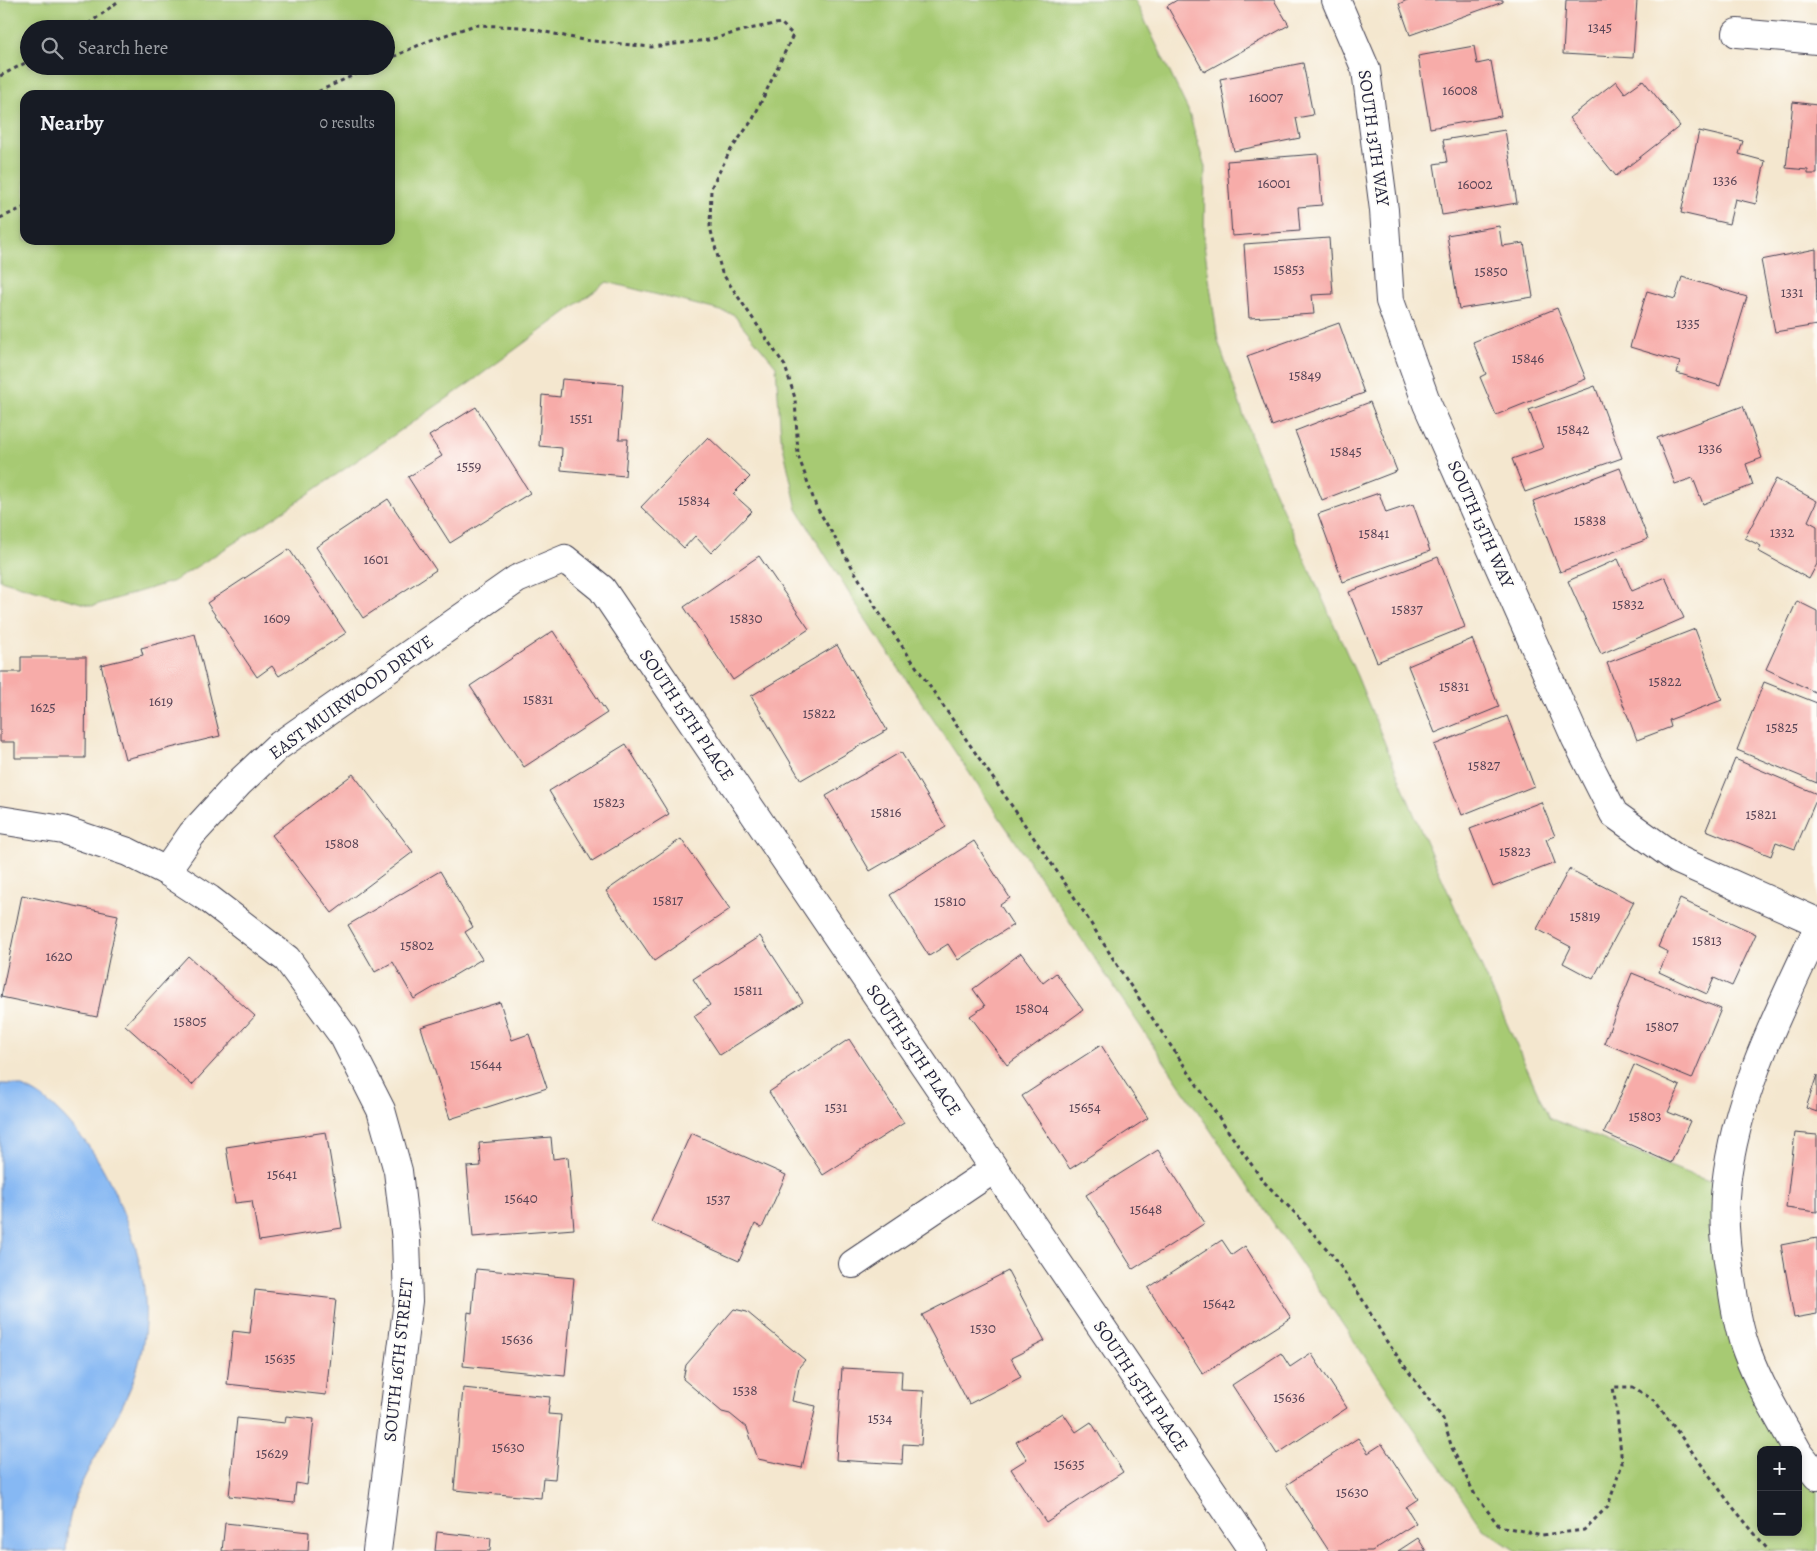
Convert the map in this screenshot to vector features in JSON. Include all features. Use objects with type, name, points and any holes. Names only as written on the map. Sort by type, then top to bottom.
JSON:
[{"type":"street","name":"SOUTH 13TH WAY","points":[[1336,0],[1366,70],[1384,210],[1390,301],[1427,404],[1572,730],[1614,814],[1678,860],[1817,922]]},
{"type":"street","points":[[1737,33],[1817,40]]},
{"type":"street","name":"EAST MUIRWOOD DRIVE","points":[[166,871],[198,827],[239,783],[277,747],[517,579],[565,559]]},
{"type":"street","name":"SOUTH 15TH PLACE","points":[[565,559],[602,589],[1253,1551]]},
{"type":"street","name":"SOUTH 16TH STREET","points":[[0,820],[63,830],[128,852],[166,871],[209,899],[287,959],[344,1037],[381,1110],[398,1171],[406,1240],[408,1301],[377,1551]]},
{"type":"street","points":[[1795,1446],[1760,1386],[1746,1350],[1736,1310],[1725,1244],[1724,1213],[1732,1144],[1746,1095],[1770,1034],[1817,930]]},
{"type":"street","points":[[853,1264],[994,1169]]},
{"type":"street","points":[[1802,1456],[1817,1476]]},
{"type":"path","points":[[94,20],[120,0]]},
{"type":"path","points":[[395,56],[428,41],[475,25],[522,27],[583,40],[651,47],[708,40],[781,23],[793,35],[753,119],[730,151],[711,188],[710,227],[722,273],[785,366],[795,398],[798,455],[816,506],[878,610],[1071,892],[1176,1054],[1263,1181],[1295,1213],[1334,1257],[1361,1297],[1385,1339],[1443,1419],[1452,1448],[1474,1493],[1499,1526],[1542,1535],[1584,1530],[1608,1506],[1622,1464],[1618,1414],[1612,1387],[1633,1386],[1655,1401],[1731,1505],[1769,1551]]},
{"type":"path","points":[[0,76],[20,65]]},
{"type":"path","points":[[322,90],[354,75]]},
{"type":"path","points":[[0,218],[20,209]]},
{"type":"green space","points":[[0,0],[1135,0],[1188,110],[1205,167],[1204,244],[1218,341],[1254,445],[1357,676],[1424,838],[1549,1118],[1697,1177],[1726,1186],[1735,1310],[1795,1446],[1757,1446],[1757,1536],[1802,1536],[1802,1457],[1817,1476],[1817,1551],[1516,1551],[1483,1529],[1265,1211],[860,611],[797,509],[781,437],[776,366],[733,314],[607,282],[471,382],[275,517],[174,581],[92,606],[0,580]]},
{"type":"water","points":[[0,1084],[15,1085],[36,1094],[55,1108],[87,1144],[111,1184],[135,1245],[143,1279],[145,1314],[142,1348],[138,1366],[123,1404],[84,1478],[72,1507],[68,1525],[66,1551],[0,1551]]},
{"type":"building","points":[[1177,0],[1274,0],[1289,25],[1204,72],[1167,6]]},
{"type":"building","points":[[1407,0],[1503,0],[1503,2],[1410,35],[1399,4]]},
{"type":"building","points":[[1566,0],[1637,0],[1633,58],[1563,54]]},
{"type":"building","points":[[1474,46],[1477,64],[1491,61],[1501,116],[1430,128],[1418,56]]},
{"type":"building","points":[[1303,63],[1313,115],[1296,118],[1300,138],[1234,151],[1220,79]]},
{"type":"building","points":[[1643,80],[1680,126],[1616,176],[1569,118],[1616,81],[1625,93]]},
{"type":"building","points":[[1793,102],[1817,105],[1817,174],[1808,174],[1808,170],[1786,168]]},
{"type":"building","points":[[1505,130],[1517,203],[1442,215],[1434,164],[1447,162],[1443,140]]},
{"type":"building","points":[[1699,131],[1743,141],[1739,154],[1765,161],[1756,204],[1735,199],[1729,224],[1681,213]]},
{"type":"building","points":[[1318,154],[1322,205],[1298,207],[1300,231],[1232,236],[1227,161]]},
{"type":"building","points":[[1499,226],[1502,246],[1524,243],[1533,297],[1459,309],[1447,235]]},
{"type":"building","points":[[1329,238],[1333,294],[1312,295],[1314,314],[1249,318],[1244,244]]},
{"type":"building","points":[[1816,249],[1817,325],[1775,332],[1761,260]]},
{"type":"building","points":[[1682,277],[1747,297],[1720,386],[1677,373],[1680,362],[1630,347],[1647,291],[1675,299]]},
{"type":"building","points":[[1557,308],[1586,379],[1496,415],[1480,377],[1486,374],[1473,342]]},
{"type":"building","points":[[1339,323],[1364,393],[1272,426],[1247,356]]},
{"type":"building","points":[[562,379],[623,384],[619,439],[628,439],[625,476],[561,470],[562,448],[539,446],[542,395],[560,397]]},
{"type":"building","points":[[1595,386],[1622,458],[1525,492],[1512,459],[1543,448],[1529,410]]},
{"type":"building","points":[[1370,402],[1397,471],[1322,500],[1295,431]]},
{"type":"building","points":[[1743,406],[1762,458],[1746,464],[1753,485],[1703,504],[1693,478],[1675,484],[1657,438]]},
{"type":"building","points":[[476,407],[530,493],[450,543],[408,477],[442,456],[429,436]]},
{"type":"building","points":[[708,437],[750,477],[733,494],[752,511],[711,553],[695,536],[684,548],[641,507]]},
{"type":"building","points":[[1620,468],[1648,539],[1560,572],[1533,501]]},
{"type":"building","points":[[1776,479],[1817,501],[1808,521],[1817,526],[1817,564],[1809,579],[1758,551],[1761,546],[1745,538]]},
{"type":"building","points":[[1379,493],[1386,513],[1413,504],[1430,551],[1343,582],[1318,514]]},
{"type":"building","points":[[388,499],[436,570],[363,618],[316,547]]},
{"type":"building","points":[[289,549],[346,633],[279,676],[272,666],[257,677],[207,603]]},
{"type":"building","points":[[759,556],[809,629],[733,680],[684,607]]},
{"type":"building","points":[[1438,557],[1465,627],[1377,662],[1349,592]]},
{"type":"building","points":[[1618,559],[1632,591],[1665,577],[1684,618],[1601,654],[1568,581]]},
{"type":"building","points":[[1797,601],[1817,611],[1817,693],[1766,669]]},
{"type":"building","points":[[1695,629],[1722,700],[1669,720],[1671,727],[1637,740],[1607,663]]},
{"type":"building","points":[[553,631],[607,713],[524,767],[470,686]]},
{"type":"building","points":[[195,634],[220,736],[125,759],[101,665],[143,655],[141,648]]},
{"type":"building","points":[[1472,639],[1499,707],[1435,733],[1408,666]]},
{"type":"building","points":[[837,645],[887,730],[801,780],[751,696]]},
{"type":"building","points":[[21,657],[86,657],[85,758],[15,758],[15,742],[0,742],[0,672],[21,672]]},
{"type":"building","points":[[1764,682],[1817,703],[1817,783],[1737,750]]},
{"type":"building","points":[[1507,716],[1534,786],[1462,815],[1434,745]]},
{"type":"building","points":[[626,744],[669,814],[592,861],[549,791]]},
{"type":"building","points":[[901,752],[946,827],[870,871],[826,796]]},
{"type":"building","points":[[1735,759],[1817,794],[1795,849],[1776,842],[1771,856],[1706,830]]},
{"type":"building","points":[[353,774],[413,852],[332,913],[272,835]]},
{"type":"building","points":[[1541,802],[1555,836],[1546,839],[1555,863],[1493,887],[1470,829]]},
{"type":"building","points":[[681,839],[730,909],[654,961],[606,891]]},
{"type":"building","points":[[974,841],[1010,898],[1000,905],[1013,925],[958,960],[948,944],[929,956],[890,895]]},
{"type":"building","points":[[1569,869],[1634,902],[1593,979],[1563,963],[1571,947],[1537,929]]},
{"type":"building","points":[[440,871],[473,927],[465,932],[482,959],[414,999],[393,962],[375,972],[348,925]]},
{"type":"building","points":[[22,895],[118,915],[97,1017],[1,997]]},
{"type":"building","points":[[1680,899],[1756,934],[1732,986],[1714,978],[1707,994],[1659,972],[1668,952],[1658,947]]},
{"type":"building","points":[[760,936],[803,1002],[720,1055],[694,1016],[710,1005],[693,979]]},
{"type":"building","points":[[1021,953],[1043,983],[1056,973],[1083,1010],[1007,1065],[970,1016],[985,1006],[973,989]]},
{"type":"building","points":[[188,956],[255,1016],[192,1085],[125,1025]]},
{"type":"building","points":[[1632,973],[1721,1009],[1692,1079],[1604,1043]]},
{"type":"building","points":[[500,1002],[512,1040],[529,1034],[547,1088],[450,1119],[421,1027]]},
{"type":"building","points":[[849,1039],[904,1123],[823,1175],[769,1092]]},
{"type":"building","points":[[1101,1045],[1148,1118],[1070,1169],[1022,1096]]},
{"type":"building","points":[[1634,1065],[1680,1086],[1668,1112],[1690,1121],[1671,1163],[1604,1133]]},
{"type":"building","points":[[1817,1075],[1817,1112],[1806,1108]]},
{"type":"building","points":[[326,1132],[342,1228],[259,1241],[252,1201],[235,1203],[226,1147]]},
{"type":"building","points":[[691,1133],[786,1175],[762,1228],[755,1224],[739,1261],[651,1222]]},
{"type":"building","points":[[1795,1133],[1817,1135],[1817,1212],[1786,1208]]},
{"type":"building","points":[[551,1137],[553,1159],[568,1157],[574,1229],[473,1237],[467,1167],[481,1166],[479,1143]]},
{"type":"building","points":[[1158,1150],[1205,1223],[1133,1269],[1086,1195]]},
{"type":"building","points":[[1817,1238],[1817,1314],[1794,1318],[1781,1245]]},
{"type":"building","points":[[1222,1240],[1232,1255],[1245,1246],[1291,1318],[1203,1374],[1148,1288]]},
{"type":"building","points":[[476,1269],[574,1278],[565,1376],[463,1366],[468,1312],[472,1313]]},
{"type":"building","points":[[1008,1271],[1045,1341],[1011,1358],[1021,1377],[969,1404],[922,1315]]},
{"type":"building","points":[[255,1290],[336,1299],[326,1395],[227,1384],[233,1331],[250,1333]]},
{"type":"building","points":[[734,1309],[747,1312],[805,1360],[799,1367],[792,1401],[816,1406],[802,1468],[758,1459],[747,1428],[730,1414],[722,1412],[683,1379],[686,1365]]},
{"type":"building","points":[[1281,1353],[1290,1367],[1311,1353],[1347,1408],[1277,1454],[1232,1385]]},
{"type":"building","points":[[842,1368],[902,1371],[901,1390],[924,1391],[921,1445],[903,1444],[902,1464],[836,1460]]},
{"type":"building","points":[[463,1388],[550,1397],[548,1414],[561,1415],[555,1479],[543,1478],[541,1498],[454,1490]]},
{"type":"building","points":[[1063,1413],[1076,1432],[1091,1422],[1123,1472],[1046,1522],[1011,1469],[1027,1459],[1016,1442]]},
{"type":"building","points":[[286,1416],[314,1419],[307,1485],[296,1483],[294,1503],[229,1496],[237,1418],[285,1423]]},
{"type":"building","points":[[1358,1438],[1368,1453],[1382,1444],[1418,1499],[1406,1507],[1416,1523],[1372,1551],[1329,1551],[1286,1485]]},
{"type":"building","points":[[225,1523],[309,1532],[308,1551],[222,1551]]},
{"type":"building","points":[[437,1532],[491,1538],[490,1551],[435,1551]]},
{"type":"building","points":[[1418,1538],[1426,1551],[1398,1551]]}]
